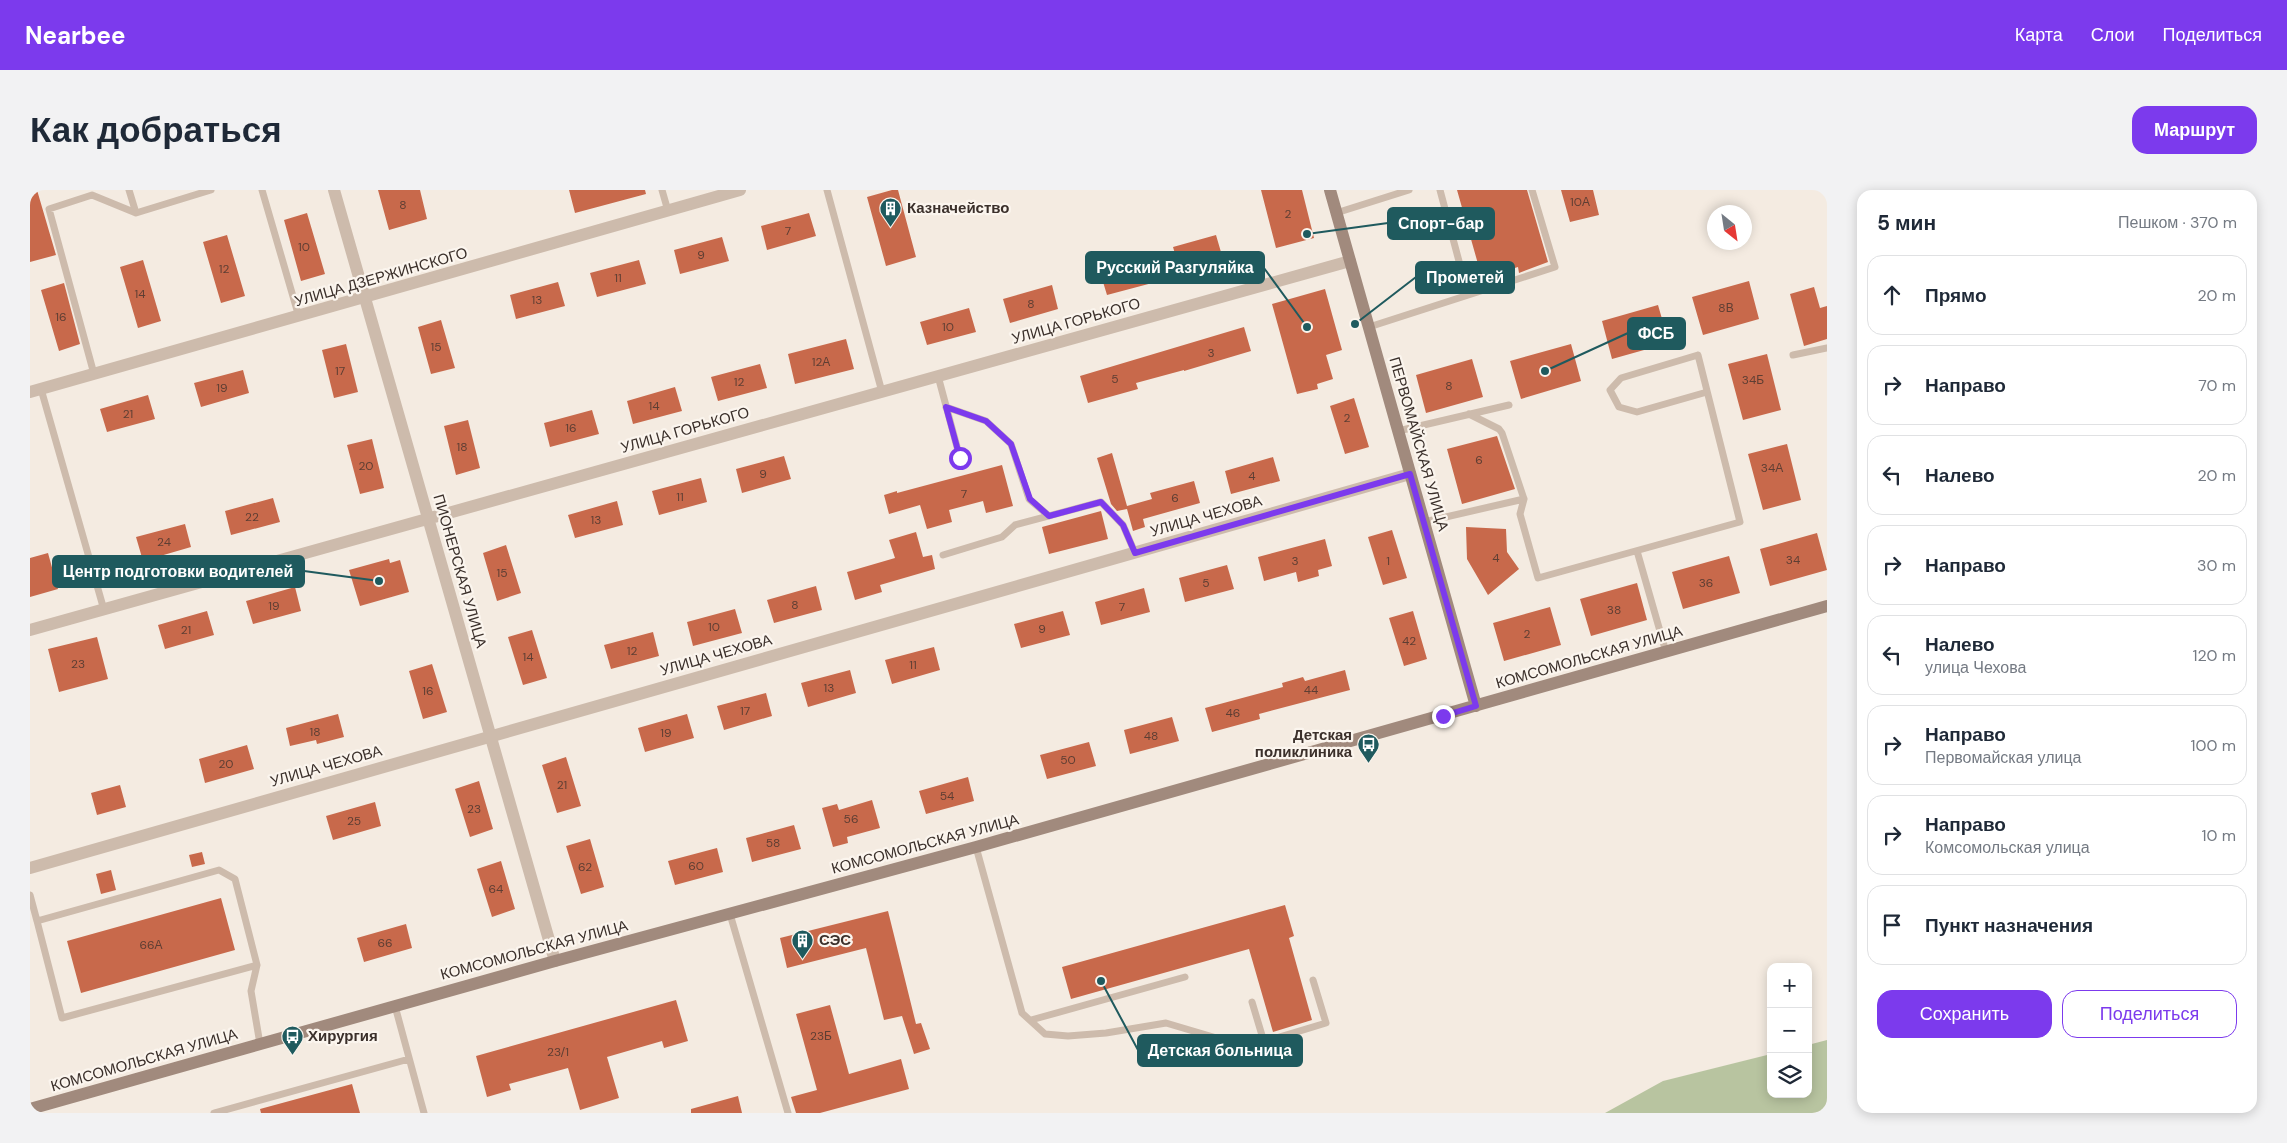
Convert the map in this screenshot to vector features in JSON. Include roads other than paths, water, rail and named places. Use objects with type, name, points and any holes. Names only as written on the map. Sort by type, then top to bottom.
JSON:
[{"type":"street","name":"ПИОНЕРСКАЯ УЛИЦА","points":[[334,190],[555,961]]},
{"type":"street","name":"УЛИЦА ДЗЕРЖИНСКОГО","points":[[35,391],[740,190]]},
{"type":"street","name":"ПЕРВОМАЙСКАЯ УЛИЦА","points":[[1330,190],[1476,706]]},
{"type":"street","name":"УЛИЦА ГОРЬКОГО","points":[[30,630],[1350,261]]},
{"type":"street","name":"УЛИЦА ЧЕХОВА","points":[[30,868],[1410,474]]},
{"type":"street","name":"КОМСОМОЛЬСКАЯ УЛИЦА","points":[[30,1109],[555,961],[976,847],[1827,606]]},
{"type":"lane","points":[[129,190],[136,213]]},
{"type":"lane","points":[[94,374],[49,209],[92,195],[136,213],[211,190]]},
{"type":"lane","points":[[262,190],[299,317]]},
{"type":"lane","points":[[662,190],[668,211]]},
{"type":"lane","points":[[827,190],[882,392]]},
{"type":"lane","points":[[1336,213],[1409,190]]},
{"type":"lane","points":[[1440,190],[1468,295]]},
{"type":"lane","points":[[1369,327],[1555,267],[1532,190]]},
{"type":"lane","points":[[1793,355],[1827,348]]},
{"type":"lane","points":[[1469,414],[1500,429],[1502,433],[1524,499],[1520,514],[1538,578],[1740,522],[1698,355],[1621,378],[1610,390],[1619,407],[1637,412],[1707,392]]},
{"type":"lane","points":[[938,376],[960,458]]},
{"type":"lane","points":[[35,391],[104,610]]},
{"type":"lane","points":[[1398,431],[1509,405]]},
{"type":"lane","points":[[946,407],[986,421],[1011,444],[1030,499],[1049,516]]},
{"type":"lane","points":[[1424,522],[1524,499]]},
{"type":"lane","points":[[943,554],[1002,537],[1015,525],[1101,502],[1123,525],[1135,553]]},
{"type":"lane","points":[[1636,550],[1666,652]]},
{"type":"lane","points":[[976,847],[1022,1013],[1045,1034],[1068,1036],[1106,1033],[1166,1024],[1247,1047],[1326,1023],[1313,980]]},
{"type":"lane","points":[[38,921],[219,870],[235,879],[257,965],[251,991],[260,1044]]},
{"type":"lane","points":[[30,895],[62,1018],[257,965]]},
{"type":"lane","points":[[730,914],[788,1113]]},
{"type":"lane","points":[[1031,1020],[1186,977]]},
{"type":"lane","points":[[1252,1002],[1264,1042]]},
{"type":"lane","points":[[395,1006],[424,1113]]},
{"type":"lane","points":[[214,1113],[409,1059]]},
{"type":"place","name":"Казначейство","points":[[891,227]]},
{"type":"place","name":"Спорт-бар","points":[[1307,234]]},
{"type":"place","name":"Прометей","points":[[1355,324]]},
{"type":"place","name":"Русский Разгуляйка","points":[[1307,327]]},
{"type":"place","name":"ФСБ","points":[[1545,371]]},
{"type":"place","name":"Центр подготовки водителей","points":[[379,581]]},
{"type":"place","name":"Детская поликлиника","points":[[1368,763]]},
{"type":"place","name":"СЭС","points":[[803,959]]},
{"type":"place","name":"Детская больница","points":[[1101,981]]},
{"type":"place","name":"Хирургия","points":[[292,1055]]}]
